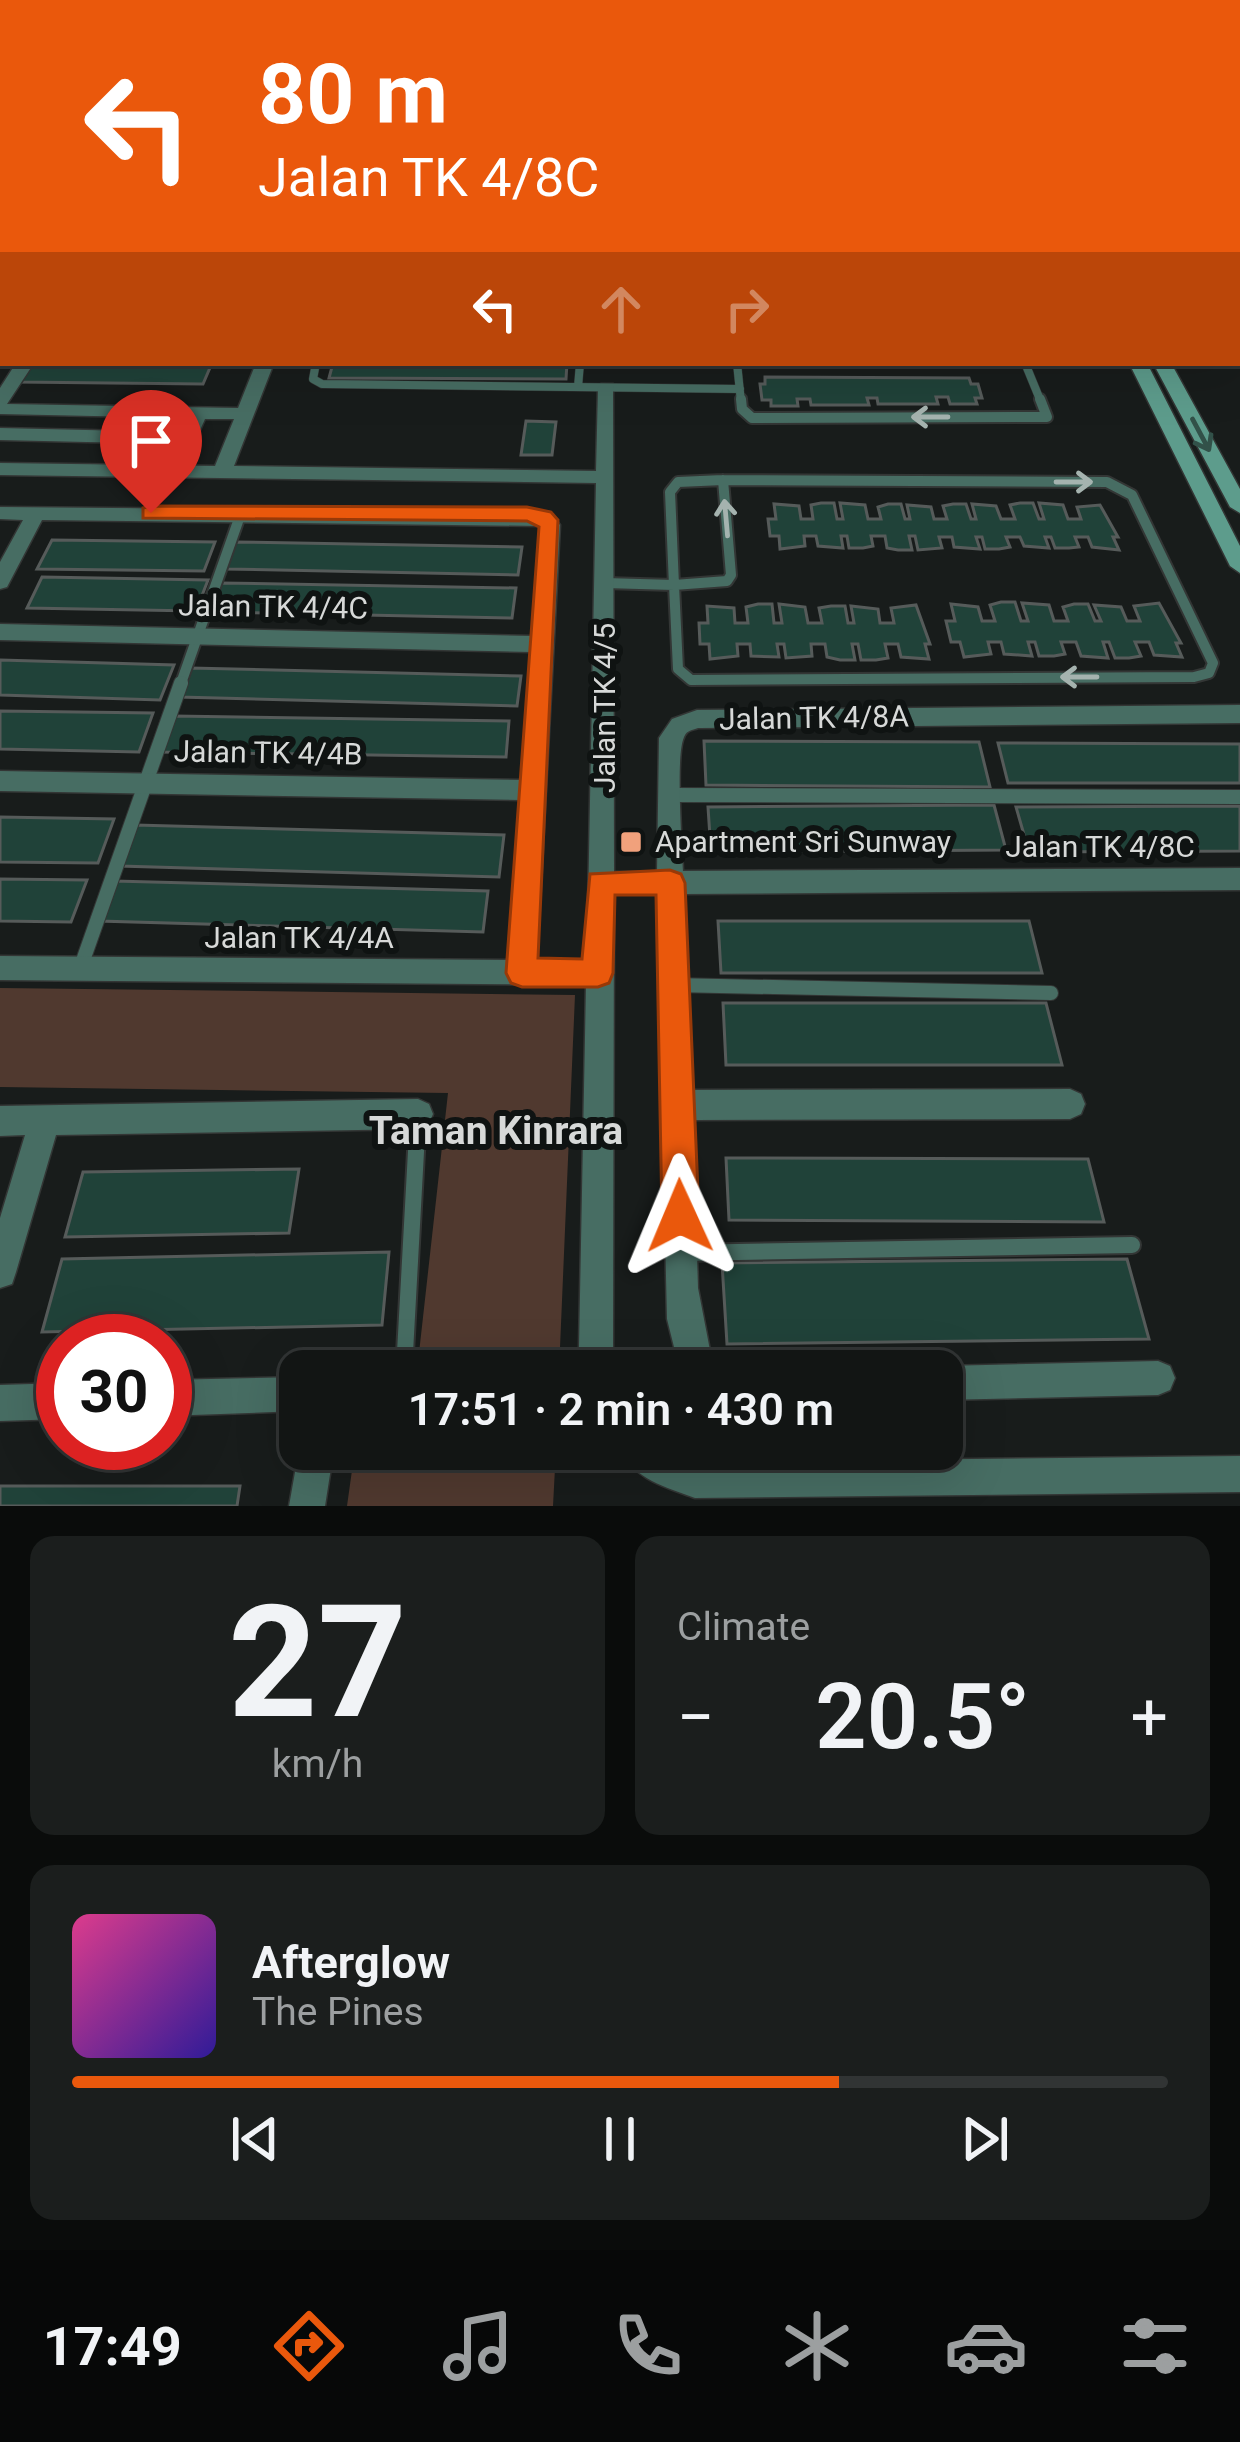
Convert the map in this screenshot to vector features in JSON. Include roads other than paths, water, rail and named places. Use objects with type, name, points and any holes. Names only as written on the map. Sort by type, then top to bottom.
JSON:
[{"type":"main road","points":[[1140,366],[1240,566]]},
{"type":"main road","points":[[1164,366],[1240,507]]},
{"type":"street","points":[[23,366],[0,405],[245,414]]},
{"type":"street","points":[[222,472],[264,366]]},
{"type":"street","name":"Jalan TK 4/5","points":[[597,1350],[608,388]]},
{"type":"street","points":[[0,434],[173,438],[190,434],[198,413]]},
{"type":"street","points":[[0,469],[605,477]]},
{"type":"street","points":[[0,513],[543,518],[550,525],[545,644],[522,973]]},
{"type":"street","points":[[0,582],[36,513]]},
{"type":"street","name":"Jalan TK 4/4C","points":[[0,632],[545,644]]},
{"type":"street","name":"Jalan TK 4/8A","points":[[688,1350],[668,795],[671,738],[680,725],[697,719],[1240,714]]},
{"type":"street","name":"Jalan TK 4/4B","points":[[0,781],[535,790]]},
{"type":"street","name":"Jalan TK 4/8C","points":[[601,883],[1240,879]]},
{"type":"street","name":"Jalan TK 4/4A","points":[[0,968],[598,973]]},
{"type":"street","points":[[678,1105],[1070,1104]]},
{"type":"street","points":[[0,1121],[418,1114]]},
{"type":"street","points":[[0,1272],[45,1120]]},
{"type":"street","points":[[963,1383],[1158,1378]]},
{"type":"street","points":[[192,1397],[279,1395]]},
{"type":"street","points":[[0,1402],[36,1401]]},
{"type":"street","points":[[307,1506],[313,1470]]},
{"type":"street","points":[[668,1470],[695,1480],[1240,1474]]},
{"type":"lane","points":[[315,366],[313,379],[322,384],[740,388]]},
{"type":"lane","points":[[578,387],[580,366]]},
{"type":"lane","points":[[737,366],[742,409],[752,418],[1047,417],[1026,366]]},
{"type":"lane","points":[[605,584],[718,583],[731,575],[723,480]]},
{"type":"lane","points":[[723,480],[1107,482],[1121,486],[1132,495],[1214,663],[1209,673],[1194,677],[691,680],[678,669],[672,486],[723,480]]},
{"type":"lane","points":[[80,969],[241,513]]},
{"type":"lane","points":[[668,795],[1240,797]]},
{"type":"lane","points":[[674,986],[1051,993]]},
{"type":"lane","points":[[405,1350],[418,1114]]},
{"type":"lane","points":[[681,1253],[1132,1245]]},
{"type":"place","name":"Apartment Sri Sunway","points":[[631,842]]},
{"type":"district","name":"Taman Kinrara","points":[[496,1130]]}]
